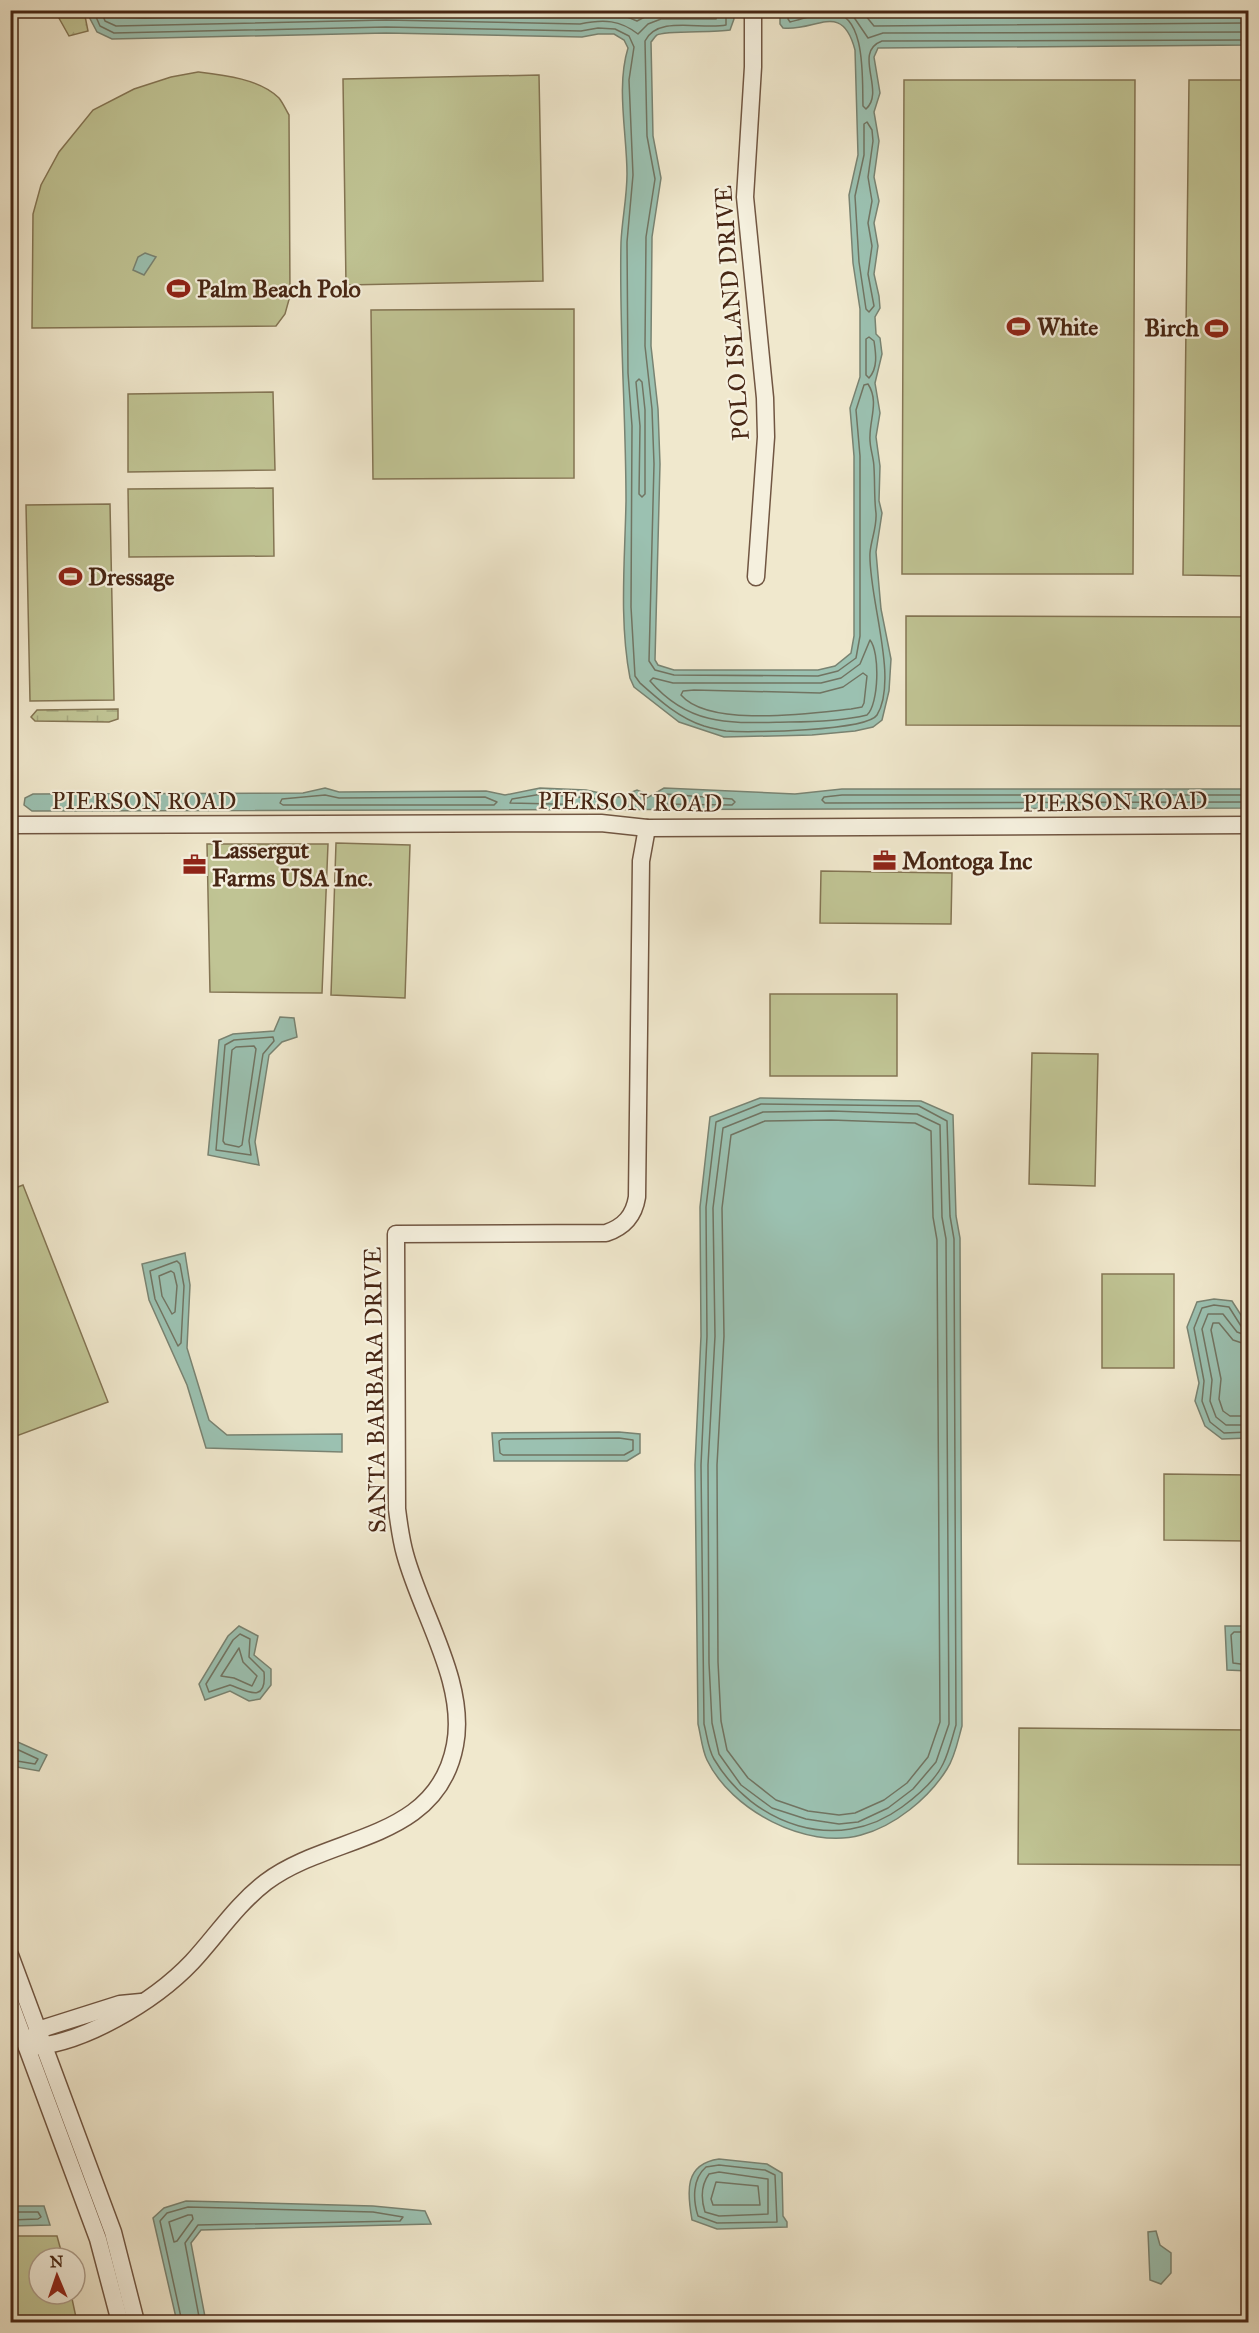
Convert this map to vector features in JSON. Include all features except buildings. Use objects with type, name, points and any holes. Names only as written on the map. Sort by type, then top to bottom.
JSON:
[{"type":"street","name":"POLO ISLAND DRIVE","points":[[753,10],[753,67],[745,197],[765,398],[766,437],[756,577]]},
{"type":"street","name":"PIERSON ROAD","points":[[10,825],[601,823],[646,828],[1248,825]]},
{"type":"street","name":"SANTA BARBARA DRIVE","points":[[27,2048],[44,2047],[125,2016],[187,1967],[242,1901],[282,1871],[397,1824],[427,1801],[450,1764],[458,1730],[456,1703],[405,1554],[397,1509],[396,1234],[606,1233],[622,1226],[633,1213],[637,1197],[641,861],[646,828]]},
{"type":"street","points":[[10,1955],[113,2232],[136,2322]]},
{"type":"street","points":[[10,2002],[98,2239],[120,2322]]},
{"type":"street","name":"SANTA BARBARA DRIVE","points":[[38,2030],[120,2004],[141,2002]]},
{"type":"street","points":[[27,2048],[38,2030]]},
{"type":"green space","points":[[55,11],[84,11],[88,31],[69,36]]},
{"type":"green space","points":[[198,72],[241,79],[262,86],[279,98],[289,115],[290,296],[285,314],[276,326],[32,328],[33,214],[41,185],[59,152],[93,110],[134,89],[171,77]]},
{"type":"green space","points":[[539,75],[543,281],[346,285],[343,79]]},
{"type":"green space","name":"White","points":[[904,80],[1135,80],[1133,574],[902,574]]},
{"type":"green space","name":"Birch","points":[[1189,80],[1248,80],[1248,576],[1183,575]]},
{"type":"green space","points":[[574,309],[574,478],[373,479],[371,310]]},
{"type":"green space","points":[[273,392],[275,470],[128,472],[128,394]]},
{"type":"green space","points":[[273,488],[274,556],[129,557],[128,489]]},
{"type":"green space","name":"Dressage","points":[[110,504],[114,700],[30,701],[26,505]]},
{"type":"green space","points":[[906,616],[1248,617],[1248,726],[906,725]]},
{"type":"green space","points":[[118,709],[118,719],[109,722],[35,721],[31,717],[37,710]]},
{"type":"green space","points":[[336,843],[410,845],[405,998],[331,995]]},
{"type":"green space","points":[[207,844],[328,844],[322,993],[210,992]]},
{"type":"green space","points":[[821,871],[952,873],[951,924],[820,923]]},
{"type":"green space","points":[[770,994],[897,994],[897,1076],[770,1076]]},
{"type":"green space","points":[[1032,1053],[1098,1054],[1095,1186],[1029,1184]]},
{"type":"green space","points":[[23,1185],[108,1402],[11,1438],[10,1190]]},
{"type":"green space","points":[[1102,1274],[1174,1274],[1174,1368],[1102,1368]]},
{"type":"green space","points":[[1164,1474],[1248,1475],[1248,1541],[1164,1540]]},
{"type":"green space","points":[[1019,1728],[1248,1730],[1248,1865],[1018,1864]]},
{"type":"green space","points":[[10,2236],[57,2236],[60,2246],[27,2246],[27,2306],[74,2306],[77,2322],[11,2322]]},
{"type":"water","points":[[791,10],[1248,11],[1248,45],[878,48],[874,57],[880,93],[874,112],[879,141],[874,177],[879,201],[874,223],[878,246],[874,274],[880,308],[875,317],[876,334],[880,338],[882,354],[875,383],[880,413],[876,437],[880,466],[879,501],[882,513],[876,552],[881,609],[891,659],[889,691],[882,720],[873,727],[855,731],[812,735],[724,737],[679,722],[634,687],[630,678],[624,612],[626,501],[621,242],[627,159],[622,94],[628,48],[624,40],[614,34],[582,37],[386,33],[112,39],[97,32],[86,11],[732,12],[734,19],[730,30],[662,33],[651,42],[653,136],[661,178],[652,237],[651,346],[658,409],[660,464],[655,660],[658,665],[674,670],[818,670],[835,666],[851,653],[854,636],[854,456],[850,408],[860,377],[860,309],[853,263],[849,195],[858,155],[855,50],[850,35],[843,26],[835,22],[783,28],[780,24],[780,17]]},
{"type":"water","points":[[145,253],[156,257],[144,275],[133,270],[138,257]]},
{"type":"water","points":[[325,788],[339,792],[486,791],[505,795],[540,788],[586,790],[619,797],[637,790],[644,793],[647,798],[664,788],[795,794],[842,789],[1248,789],[1248,808],[32,811],[24,805],[25,798],[33,794],[303,793]]},
{"type":"water","points":[[280,1017],[294,1018],[297,1037],[282,1042],[269,1055],[255,1142],[259,1165],[208,1155],[219,1040],[233,1034],[274,1031]]},
{"type":"water","points":[[760,1098],[921,1101],[953,1115],[956,1216],[960,1238],[962,1726],[950,1764],[940,1780],[921,1800],[898,1818],[874,1831],[840,1838],[817,1837],[794,1831],[772,1822],[733,1795],[718,1778],[707,1760],[698,1724],[695,1465],[701,1336],[700,1207],[710,1117]]},
{"type":"water","points":[[185,1253],[190,1285],[187,1348],[209,1420],[227,1435],[342,1434],[342,1452],[206,1448],[187,1385],[149,1300],[142,1264]]},
{"type":"water","points":[[1214,1299],[1232,1301],[1248,1326],[1248,1438],[1222,1439],[1205,1426],[1195,1401],[1199,1383],[1187,1327],[1197,1302]]},
{"type":"water","points":[[619,1432],[640,1434],[640,1453],[627,1461],[494,1461],[492,1433]]},
{"type":"water","points":[[239,1626],[258,1636],[254,1655],[271,1669],[271,1685],[260,1699],[249,1701],[230,1691],[205,1700],[199,1684],[228,1636]]},
{"type":"water","points":[[1225,1626],[1248,1626],[1248,1671],[1227,1670]]},
{"type":"water","points":[[11,1739],[47,1755],[39,1771],[17,1767],[11,1773]]},
{"type":"water","points":[[719,2159],[767,2164],[782,2173],[783,2216],[787,2227],[717,2229],[692,2220],[689,2199],[690,2181],[699,2167]]},
{"type":"water","points":[[186,2201],[373,2206],[425,2211],[431,2224],[201,2230],[191,2243],[206,2322],[177,2322],[153,2218],[164,2208]]},
{"type":"water","points":[[11,2206],[44,2206],[50,2225],[11,2226]]},
{"type":"water","points":[[1156,2231],[1160,2245],[1171,2253],[1171,2273],[1161,2284],[1150,2280],[1148,2232]]},
{"type":"place","name":"Palm Beach Polo","points":[[179,289]]},
{"type":"place","name":"White","points":[[1019,327]]},
{"type":"place","name":"Birch","points":[[1217,328]]},
{"type":"place","name":"Dressage","points":[[70,577]]},
{"type":"place","name":"Montoga Inc","points":[[884,861]]},
{"type":"place","name":"Lassergut Farms USA Inc.","points":[[194,864]]}]
